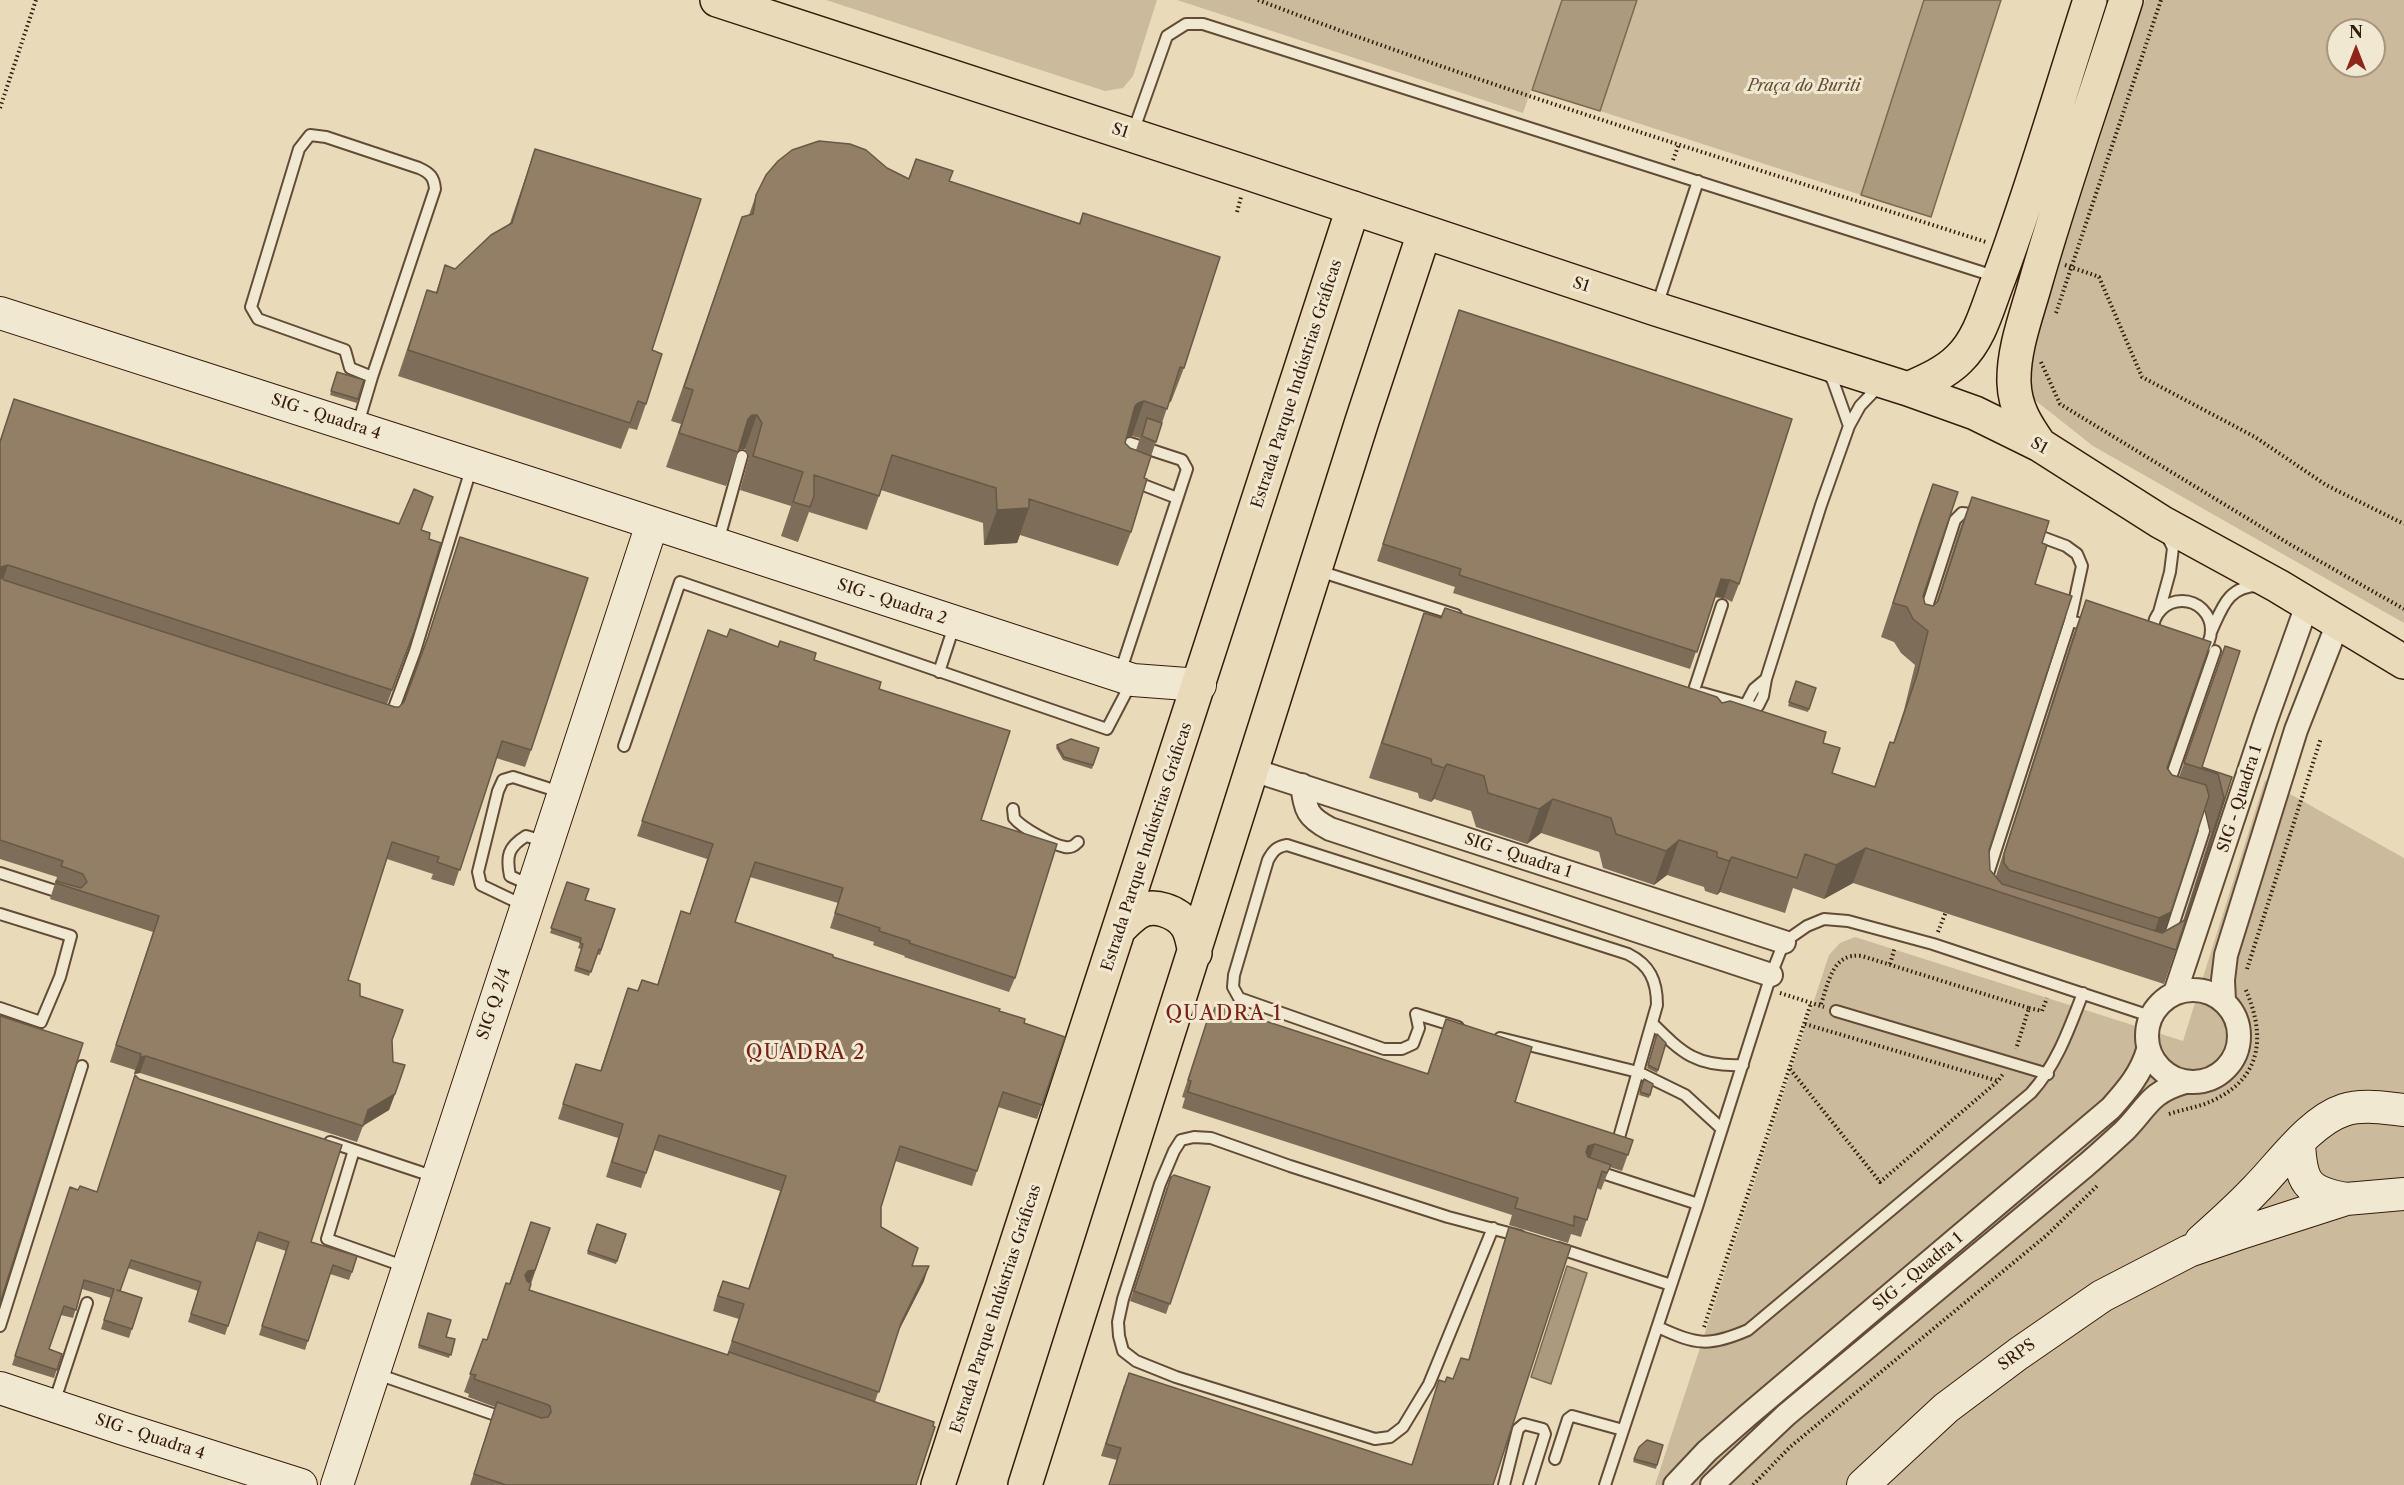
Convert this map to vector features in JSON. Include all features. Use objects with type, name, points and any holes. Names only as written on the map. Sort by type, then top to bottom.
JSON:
[{"type":"main road","name":"S1","points":[[717,0],[1656,309],[1896,385],[1975,413],[2040,445],[2161,522],[2278,586],[2404,662]]},
{"type":"main road","points":[[1896,385],[1940,374],[1959,359],[1970,345],[1981,324],[2010,249],[2090,0]]},
{"type":"main road","points":[[2040,445],[2023,420],[2015,400],[2016,361],[2043,258],[2126,0]]},
{"type":"main road","name":"Estrada Parque Indústrias Gráficas","points":[[938,1485],[1200,685],[1353,208]]},
{"type":"main road","points":[[1025,1485],[1424,233]]},
{"type":"main road","points":[[1120,928],[1139,911],[1156,909],[1169,912],[1180,918],[1189,929],[1195,953]]},
{"type":"street","name":"SIG - Quadra 4","points":[[0,313],[472,464],[651,524]]},
{"type":"street","name":"SIG - Quadra 2","points":[[651,524],[1126,678],[1169,702],[1188,720]]},
{"type":"street","name":"SIG Q 2/4","points":[[338,1485],[651,524]]},
{"type":"street","name":"SIG - Quadra 1","points":[[2175,993],[2307,605]]},
{"type":"street","name":"SIG - Quadra 1","points":[[2224,1001],[2223,980],[2226,955],[2296,730],[2338,623]]},
{"type":"street","name":"SIG - Quadra 2","points":[[1126,678],[1200,685]]},
{"type":"street","name":"SIG - Quadra 1","points":[[1253,770],[1784,942]]},
{"type":"street","points":[[1302,785],[1307,813],[1314,821],[1330,829],[1769,982]]},
{"type":"street","points":[[2192,989],[2209,992],[2224,1001],[2234,1014],[2240,1031],[2238,1048],[2231,1064],[2218,1075],[2202,1082],[2185,1082],[2162,1071],[2148,1050],[2146,1033],[2150,1016],[2161,1002],[2175,993],[2192,989]]},
{"type":"street","name":"SIG - Quadra 1","points":[[1675,1485],[1707,1451],[1746,1416],[2111,1108],[2133,1082],[2144,1064],[2148,1050]]},
{"type":"street","name":"SIG - Quadra 1","points":[[1712,1485],[1786,1415],[2126,1130],[2146,1103],[2160,1091],[2185,1082]]},
{"type":"street","name":"SRPS","points":[[2189,1251],[2237,1209],[2320,1123],[2346,1109],[2364,1106],[2404,1110]]},
{"type":"street","points":[[2299,1143],[2304,1177],[2311,1188],[2324,1195],[2346,1199]]},
{"type":"street","name":"SRPS","points":[[1863,1485],[1946,1408],[2018,1354],[2102,1296],[2189,1251],[2346,1199],[2404,1194]]},
{"type":"street","name":"SIG - Quadra 4","points":[[0,1388],[301,1485]]},
{"type":"lane","points":[[1132,135],[1167,36],[1186,24],[1203,24],[1999,278]]},
{"type":"lane","points":[[357,427],[435,189],[435,182],[433,177],[419,168],[326,137],[310,135],[299,149],[251,307],[258,319],[345,350],[350,368],[372,377]]},
{"type":"lane","points":[[1656,309],[1698,181]]},
{"type":"lane","points":[[1821,361],[1833,381],[1850,426]]},
{"type":"lane","points":[[1722,605],[1689,689],[1720,703],[1758,706],[1821,505],[1850,426],[1860,406],[1896,385]]},
{"type":"lane","points":[[624,747],[680,582],[1107,729],[1126,678],[1186,469],[1182,460],[1130,443],[1120,475],[1177,498]]},
{"type":"lane","points":[[717,545],[742,456]]},
{"type":"lane","points":[[380,712],[391,716],[415,651],[472,464]]},
{"type":"lane","points":[[1922,622],[1955,520],[1962,513],[1972,513],[1993,520]]},
{"type":"lane","points":[[2161,522],[2173,548],[2170,572],[2152,629],[2152,644],[2168,656],[2182,660],[2196,656],[2207,646],[2227,598],[2250,585],[2278,586]]},
{"type":"lane","points":[[1984,894],[1984,887],[2070,621],[2082,566],[2077,554],[2066,546],[2024,531]]},
{"type":"lane","points":[[1316,570],[1463,617]]},
{"type":"lane","points":[[2159,612],[2171,603],[2185,601],[2199,607],[2209,618],[2211,633]]},
{"type":"lane","points":[[2070,621],[2104,630]]},
{"type":"lane","points":[[939,672],[955,623]]},
{"type":"lane","points":[[2162,802],[2215,651]]},
{"type":"lane","points":[[529,896],[481,885],[478,872],[498,791],[503,780],[513,777],[563,794]]},
{"type":"lane","points":[[1013,808],[1014,818],[1025,828],[1063,847],[1071,847],[1078,842]]},
{"type":"lane","points":[[2164,952],[2204,831],[2200,814],[2181,808]]},
{"type":"lane","points":[[1468,1030],[1416,1014],[1419,1028],[1413,1044],[1402,1049],[1384,1049],[1239,998],[1233,987],[1234,975],[1268,860],[1273,851],[1287,845],[1628,954],[1641,961],[1651,974],[1657,992],[1657,1005],[1618,1141]]},
{"type":"lane","points":[[0,873],[74,897]]},
{"type":"lane","points":[[0,914],[71,936],[60,977],[41,1022],[0,1008]]},
{"type":"lane","points":[[1605,1485],[1784,942],[1807,926],[1824,919],[1848,921],[1933,944],[2150,1016]]},
{"type":"lane","points":[[1658,1326],[1688,1341],[1701,1342],[1724,1340],[1748,1330],[2031,1093],[2048,1074],[2083,993]]},
{"type":"lane","points":[[1836,1011],[2048,1074]]},
{"type":"lane","points":[[1652,1023],[1672,1042],[1699,1061],[1722,1066],[1743,1065]]},
{"type":"lane","points":[[1491,1035],[1638,1072],[1685,1095],[1722,1129]]},
{"type":"lane","points":[[0,1326],[82,1066]]},
{"type":"lane","points":[[1493,1228],[1429,1384],[1403,1427],[1390,1437],[1375,1439],[1176,1377],[1136,1361],[1123,1351],[1118,1322],[1126,1288],[1160,1184],[1173,1151],[1181,1140],[1194,1137],[1211,1138],[1290,1167],[1417,1207],[1493,1228],[1527,1238]]},
{"type":"lane","points":[[320,1139],[438,1178]]},
{"type":"lane","points":[[354,1150],[327,1239],[409,1268]]},
{"type":"lane","points":[[1587,1168],[1698,1204]]},
{"type":"lane","points":[[1550,1245],[1671,1285]]},
{"type":"lane","points":[[53,1406],[87,1303]]},
{"type":"lane","points":[[374,1373],[515,1422]]},
{"type":"lane","points":[[1555,1459],[1568,1419],[1572,1416],[1623,1430]]},
{"type":"lane","points":[[1503,1485],[1518,1430],[1524,1424],[1543,1429],[1545,1434],[1529,1485]]},
{"type":"path","points":[[0,108],[36,0]]},
{"type":"path","points":[[2052,324],[2073,268],[2161,0]]},
{"type":"path","points":[[2040,358],[2060,404],[2291,544],[2404,609]]},
{"type":"path","points":[[1945,915],[1949,904]]},
{"type":"path","points":[[1821,1006],[1834,966],[1840,960],[1853,954],[2042,1011],[2052,983]]},
{"type":"path","points":[[1769,982],[1811,1003],[1836,1011]]},
{"type":"path","points":[[1701,1342],[1811,1003]]},
{"type":"path","points":[[1790,1069],[1880,1182],[1998,1081],[2011,1064],[2029,1008]]},
{"type":"path","points":[[1805,1024],[1998,1081]]},
{"type":"green space","points":[[826,0],[1157,0],[1133,76],[1123,88],[1105,91]]},
{"type":"green space","points":[[1177,0],[1562,0],[1523,113]]},
{"type":"green space","name":"Praça do Buriti","points":[[1637,0],[1924,0],[1861,195],[1600,111]]},
{"type":"green space","points":[[2145,0],[2404,0],[2404,623],[2093,446],[2031,397],[2023,374]]},
{"type":"green space","points":[[2265,780],[2404,858],[2404,1485],[1655,1485],[1829,955],[1840,943],[1855,937],[2183,1041]]},
{"type":"shaded area","points":[[1562,0],[1637,0],[1600,111],[1532,90]]},
{"type":"shaded area","points":[[1924,0],[2001,0],[1931,217],[1861,195]]},
{"type":"shaded area","points":[[1567,1266],[1587,1273],[1551,1384],[1531,1377]]},
{"type":"building","points":[[819,141],[850,144],[866,150],[887,168],[909,179],[916,159],[953,171],[949,181],[1080,224],[1083,213],[1220,257],[1184,368],[1180,367],[1167,409],[1144,401],[1135,406],[1125,443],[1130,448],[1151,456],[1144,478],[1147,479],[1131,532],[1029,499],[1029,508],[997,510],[996,488],[892,455],[879,496],[814,475],[814,496],[810,507],[793,502],[803,472],[753,456],[762,423],[757,415],[752,415],[748,419],[738,452],[679,433],[693,390],[684,387],[742,217],[753,214],[756,195],[766,175],[778,161],[792,150]]},
{"type":"building","points":[[535,149],[701,199],[652,350],[662,354],[646,404],[638,401],[630,423],[408,350],[427,290],[437,293],[445,265],[455,269],[491,235],[512,223]]},
{"type":"building","points":[[1459,310],[1792,419],[1739,584],[1721,579],[1697,652],[1459,575],[1461,569],[1383,544]]},
{"type":"building","points":[[337,372],[364,380],[358,399],[331,391]]},
{"type":"building","points":[[14,399],[399,524],[414,489],[433,497],[421,530],[430,533],[429,539],[441,543],[414,632],[392,690],[8,565],[0,569],[0,442]]},
{"type":"building","points":[[1147,418],[1162,423],[1156,442],[1142,436]]},
{"type":"building","points":[[1933,484],[1958,492],[1923,596],[1925,604],[1933,606],[1938,601],[1972,497],[2049,521],[2042,543],[2047,545],[2035,584],[2072,596],[1989,850],[1990,870],[2002,884],[2162,933],[2185,920],[2224,798],[2218,774],[2184,763],[2225,646],[2240,651],[2202,767],[2232,777],[2176,950],[1866,848],[1836,865],[1805,854],[1797,878],[1732,857],[1729,861],[1717,857],[1717,852],[1679,840],[1666,851],[1616,834],[1611,818],[1553,799],[1539,809],[1488,793],[1484,776],[1447,764],[1444,768],[1432,764],[1431,759],[1382,743],[1424,613],[1441,618],[1445,608],[1717,697],[1722,703],[1730,701],[1826,732],[1823,743],[1840,748],[1832,773],[1875,787],[1890,742],[1894,743],[1917,675],[1928,631],[1913,619],[1907,607],[1893,603]]},
{"type":"building","points":[[460,537],[588,578],[531,750],[502,741],[460,870],[437,862],[439,857],[392,842],[348,980],[360,984],[360,996],[403,1010],[392,1040],[393,1062],[405,1065],[395,1094],[368,1110],[363,1126],[146,1056],[140,1057],[141,1054],[116,1045],[159,916],[56,883],[56,881],[81,888],[87,882],[83,874],[61,866],[63,861],[0,840],[0,577],[399,707],[404,702],[428,637]]},
{"type":"building","points":[[2086,600],[2211,642],[2167,768],[2172,775],[2206,785],[2209,796],[2171,912],[2159,918],[2009,870],[2004,863],[2004,854]]},
{"type":"building","points":[[730,629],[778,647],[780,641],[816,653],[814,660],[881,682],[879,689],[1010,731],[981,820],[1057,844],[1015,978],[909,943],[910,941],[879,931],[880,928],[835,913],[843,888],[755,862],[735,922],[833,955],[833,957],[1000,1009],[999,1011],[1025,1019],[1024,1023],[1065,1037],[1042,1105],[1003,1092],[977,1171],[900,1146],[881,1207],[881,1227],[918,1248],[912,1266],[929,1266],[901,1323],[879,1392],[732,1341],[744,1304],[718,1296],[723,1281],[749,1289],[786,1176],[659,1135],[646,1173],[612,1162],[623,1124],[563,1104],[576,1064],[601,1071],[628,988],[638,991],[642,980],[658,985],[681,911],[690,914],[713,844],[642,821],[708,630],[727,637]]},
{"type":"building","points":[[1796,681],[1816,688],[1809,709],[1789,702]]},
{"type":"building","points":[[1071,739],[1099,748],[1093,765],[1064,757],[1057,745]]},
{"type":"building","points":[[567,882],[589,889],[585,900],[615,909],[591,972],[576,967],[583,944],[580,943],[581,938],[551,928]]},
{"type":"building","points":[[1216,1005],[1428,1074],[1446,1019],[1532,1047],[1515,1102],[1633,1140],[1628,1155],[1595,1144],[1588,1146],[1586,1152],[1588,1157],[1611,1165],[1607,1173],[1602,1171],[1587,1220],[1574,1216],[1574,1226],[1515,1208],[1518,1198],[1188,1092],[1191,1081],[1188,1080],[1209,1015],[1212,1016]]},
{"type":"building","points":[[0,1016],[83,1043],[0,1303]]},
{"type":"building","points":[[1657,1034],[1666,1043],[1658,1070],[1648,1065]]},
{"type":"building","points":[[135,1075],[139,1079],[342,1145],[311,1242],[357,1256],[352,1272],[333,1265],[308,1341],[262,1326],[289,1242],[259,1232],[228,1326],[191,1314],[201,1282],[131,1260],[120,1291],[142,1298],[132,1329],[104,1320],[114,1289],[84,1280],[76,1310],[64,1306],[49,1349],[62,1354],[57,1370],[15,1356],[70,1187],[78,1190],[80,1186],[97,1192]]},
{"type":"building","points":[[1644,1079],[1653,1084],[1650,1095],[1640,1092]]},
{"type":"building","points":[[1174,1175],[1210,1187],[1170,1304],[1134,1291],[1171,1177]]},
{"type":"building","points":[[531,1222],[550,1228],[535,1270],[528,1271],[525,1275],[531,1284],[529,1290],[728,1355],[729,1352],[934,1422],[935,1427],[916,1485],[506,1485],[474,1474],[497,1402],[541,1418],[548,1417],[551,1412],[550,1406],[546,1404],[474,1379],[476,1375],[470,1374],[483,1339],[487,1340],[506,1283],[510,1284]]},
{"type":"building","points":[[597,1224],[626,1234],[617,1261],[588,1251]]},
{"type":"building","points":[[1509,1227],[1571,1246],[1493,1485],[1109,1485],[1121,1448],[1106,1444],[1129,1373],[1412,1465],[1439,1380],[1445,1382],[1447,1377],[1453,1379],[1461,1358],[1469,1360]]},
{"type":"building","points":[[428,1313],[451,1320],[446,1337],[455,1339],[451,1355],[419,1345]]},
{"type":"building","points":[[1647,1440],[1663,1445],[1657,1465],[1634,1459],[1639,1447]]},
{"type":"district","name":"QUADRA 1","points":[[1224,1014]]},
{"type":"district","name":"QUADRA 2","points":[[806,1053]]}]
